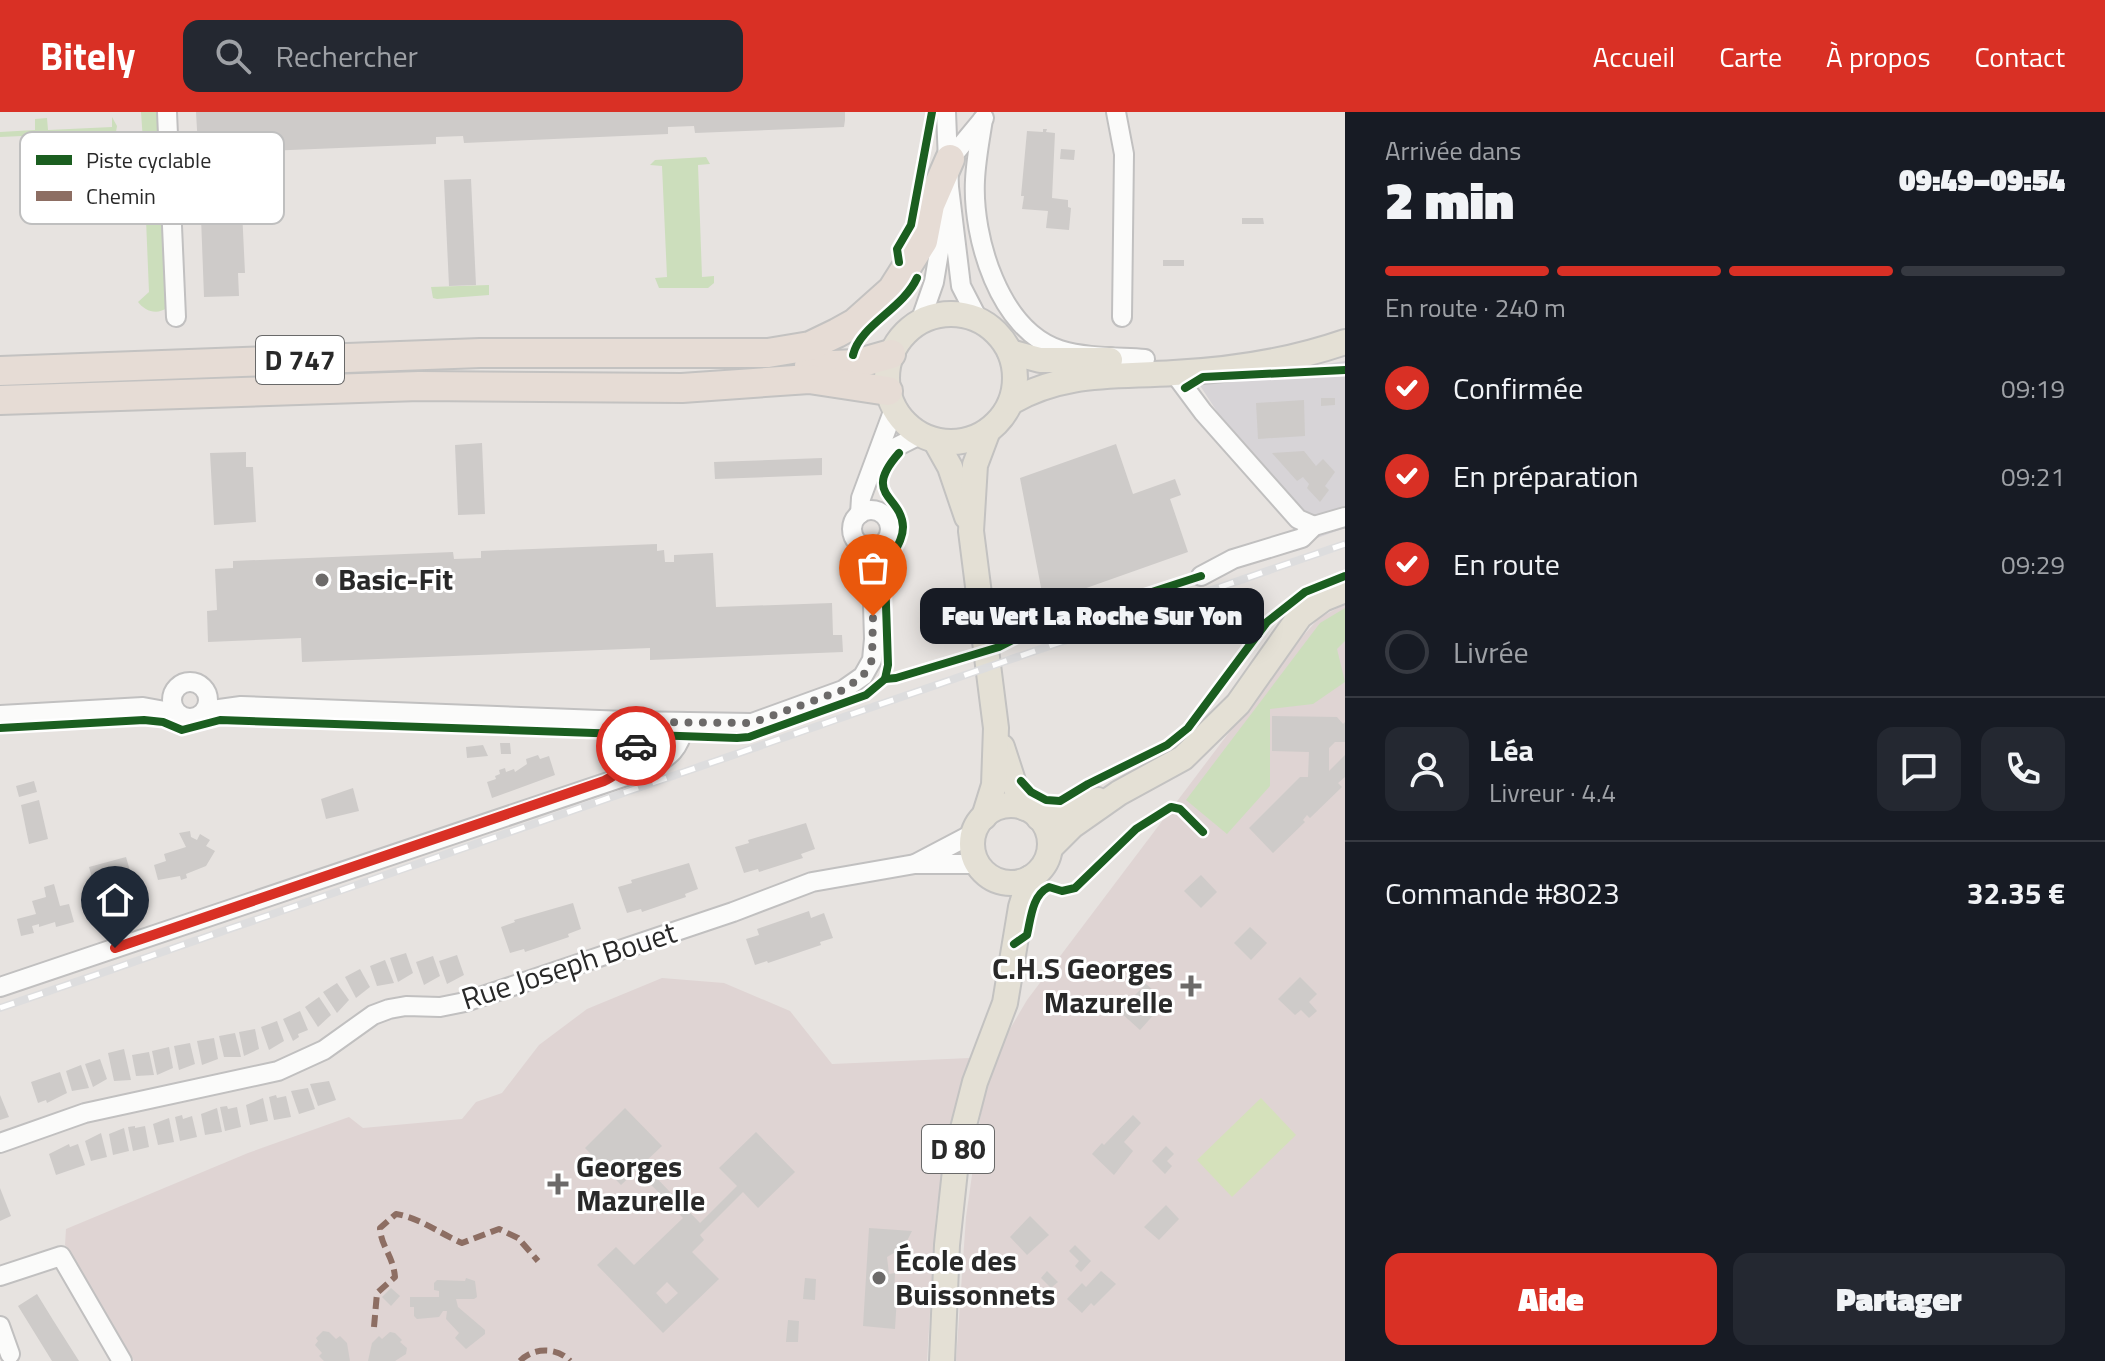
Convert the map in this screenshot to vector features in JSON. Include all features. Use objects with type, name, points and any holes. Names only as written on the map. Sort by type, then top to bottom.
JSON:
[{"type":"highway","points":[[600,354],[768,353],[810,346],[837,333],[872,310],[906,270],[923,241],[930,205],[950,159]]},
{"type":"highway","name":"D 747","points":[[0,371],[480,353],[600,354],[824,366],[856,364],[891,354]]},
{"type":"highway","name":"D 747","points":[[0,400],[419,386],[623,389],[809,379],[891,400]]},
{"type":"main road","points":[[938,314],[958,314],[978,319],[1002,339],[1010,352],[1015,368],[1011,402],[1001,419],[987,433],[971,440],[954,443],[928,438],[905,424],[891,400],[887,372],[891,354],[902,335],[938,314]]},
{"type":"main road","points":[[1010,352],[1040,360],[1073,362],[1145,359],[1265,349],[1345,328]]},
{"type":"main road","points":[[1011,402],[1041,386],[1074,379],[1266,363],[1312,354],[1345,342]]},
{"type":"main road","points":[[987,433],[975,465],[971,531],[996,728],[994,785],[979,825],[974,854],[986,871],[1006,883],[1018,883],[1030,878],[1047,860],[1050,848],[1046,827],[1032,813],[1014,784],[996,728]]},
{"type":"main road","points":[[928,438],[950,467],[971,531]]},
{"type":"main road","points":[[1050,848],[1072,826],[1119,793],[1183,758],[1238,704],[1300,616],[1323,599],[1345,590]]},
{"type":"main road","points":[[979,825],[1003,806],[1032,813],[1119,793]]},
{"type":"main road","name":"D 80","points":[[986,871],[1005,904],[1014,944]]},
{"type":"main road","name":"D 80","points":[[942,1361],[947,1245],[957,1152],[975,1082],[1005,1003],[1021,907],[1030,878]]},
{"type":"street","points":[[167,112],[168,132]]},
{"type":"street","points":[[920,322],[934,282],[949,187],[946,112]]},
{"type":"street","points":[[950,159],[961,112]]},
{"type":"street","points":[[1113,115],[1124,181],[1122,317]]},
{"type":"street","points":[[950,159],[986,116]]},
{"type":"street","points":[[986,116],[975,182],[978,221],[991,270],[1004,302],[1019,322],[1043,342],[1059,349],[1145,359]]},
{"type":"street","points":[[949,187],[961,286],[978,319]]},
{"type":"street","points":[[172,224],[176,317]]},
{"type":"street","points":[[1174,373],[1203,412],[1298,519],[1314,526]]},
{"type":"street","points":[[869,513],[868,479],[878,456],[891,400]]},
{"type":"street","points":[[878,456],[928,438]]},
{"type":"street","points":[[869,513],[890,525],[888,537],[871,545],[857,541],[853,531],[855,520],[869,513]]},
{"type":"street","points":[[1201,576],[1233,559],[1302,538],[1314,526],[1345,517]]},
{"type":"street","points":[[206,702],[641,722],[752,723],[843,690],[863,676],[872,660],[871,545]]},
{"type":"street","points":[[0,715],[143,707],[195,718],[206,702],[202,686],[189,682],[143,707]]},
{"type":"street","points":[[173,692],[171,703],[176,713]]},
{"type":"street","points":[[604,781],[625,769],[632,761],[641,722]]},
{"type":"street","points":[[0,987],[647,769],[668,758],[681,742],[685,723]]},
{"type":"street","name":"Rue Joseph Bouet","points":[[915,864],[979,825]]},
{"type":"street","name":"Rue Joseph Bouet","points":[[0,1143],[85,1113],[278,1071],[324,1050],[373,1015],[389,1009],[440,1007],[465,1002],[733,912],[812,882],[915,864],[986,871]]},
{"type":"street","points":[[0,1276],[61,1256],[122,1361]]},
{"type":"street","points":[[0,1326],[8,1357]]},
{"type":"shaded area","points":[[1345,361],[1345,528],[1303,543],[1199,384]]},
{"type":"shaded area","name":"C.H.S Georges Mazurelle","points":[[1345,604],[1345,1361],[956,1361],[966,1217],[989,1072],[1000,1046],[1027,1000],[1295,645],[1319,618]]},
{"type":"shaded area","name":"Georges Mazurelle","points":[[662,978],[724,983],[790,1011],[832,1064],[970,1058],[950,1130],[936,1215],[927,1361],[134,1361],[65,1245],[66,1229],[248,1153],[349,1117],[363,1128],[462,1119],[476,1102],[502,1093],[539,1045],[587,1009]]},
{"type":"green space","points":[[141,112],[161,112],[161,132],[142,132]]},
{"type":"green space","points":[[112,117],[117,126],[116,132],[20,132],[20,136],[0,137],[0,132],[35,130],[35,119],[47,118],[48,130],[112,127]]},
{"type":"green space","points":[[706,157],[710,164],[698,165],[702,277],[714,276],[714,283],[708,288],[659,288],[655,278],[667,277],[662,166],[650,165],[655,160]]},
{"type":"green space","points":[[146,224],[165,224],[168,307],[156,312],[144,308],[138,302],[149,292]]},
{"type":"green space","points":[[489,285],[489,295],[437,299],[433,298],[431,287]]},
{"type":"green space","points":[[1345,608],[1345,641],[1337,649],[1345,682],[1313,704],[1270,709],[1270,786],[1227,834],[1186,800],[1320,623]]},
{"type":"green space","points":[[1261,1098],[1296,1135],[1232,1197],[1197,1160]]},
{"type":"building","points":[[196,112],[845,112],[844,127],[695,133],[694,126],[668,127],[668,134],[464,143],[463,136],[436,137],[436,144],[284,150],[284,132],[197,132]]},
{"type":"building","points":[[1043,129],[1055,133],[1052,198],[1068,200],[1068,207],[1071,208],[1069,230],[1046,228],[1048,211],[1022,209],[1027,131],[1043,132]]},
{"type":"building","points":[[1061,149],[1075,150],[1074,160],[1060,159]]},
{"type":"building","points":[[471,179],[476,285],[449,286],[444,180]]},
{"type":"building","points":[[1242,218],[1263,218],[1264,224],[1242,224]]},
{"type":"building","points":[[201,224],[243,224],[245,273],[238,273],[239,296],[204,297]]},
{"type":"building","points":[[1163,260],[1184,260],[1184,266],[1163,266]]},
{"type":"building","points":[[1321,398],[1335,398],[1335,405],[1321,406]]},
{"type":"building","points":[[1304,400],[1305,436],[1258,439],[1256,403]]},
{"type":"building","points":[[482,443],[485,514],[458,515],[455,445]]},
{"type":"building","points":[[1116,444],[1133,494],[1175,479],[1181,495],[1170,499],[1188,552],[1044,603],[1020,478]]},
{"type":"building","points":[[1304,451],[1316,466],[1323,459],[1335,472],[1325,486],[1329,490],[1320,502],[1307,488],[1309,484],[1303,477],[1297,481],[1272,453]]},
{"type":"building","points":[[246,452],[246,467],[253,467],[256,522],[214,525],[210,453]]},
{"type":"building","points":[[822,458],[822,475],[715,479],[714,462]]},
{"type":"building","points":[[657,544],[657,551],[664,550],[665,562],[674,562],[674,555],[713,553],[716,607],[832,603],[833,635],[842,635],[843,652],[650,660],[650,648],[302,662],[301,638],[208,642],[207,611],[217,610],[215,569],[233,568],[233,561],[453,552],[454,559],[481,558],[481,551]]},
{"type":"building","points":[[1272,716],[1337,717],[1343,724],[1345,722],[1345,742],[1335,742],[1329,748],[1329,771],[1345,755],[1345,777],[1338,783],[1342,787],[1310,818],[1307,815],[1303,820],[1305,822],[1273,853],[1249,828],[1300,777],[1308,777],[1309,752],[1272,751]]},
{"type":"building","points":[[500,743],[510,743],[511,754],[501,754]]},
{"type":"building","points":[[483,745],[488,756],[467,758],[466,747]]},
{"type":"building","points":[[538,755],[540,759],[549,756],[555,775],[492,798],[487,782],[496,779],[499,770],[505,768],[506,772],[514,769],[515,772],[527,764],[526,759]]},
{"type":"building","points":[[34,781],[37,792],[19,797],[16,786]]},
{"type":"building","points":[[353,788],[359,811],[326,819],[321,799]]},
{"type":"building","points":[[39,800],[48,839],[29,844],[21,805]]},
{"type":"building","points":[[806,823],[815,849],[801,854],[803,858],[759,872],[758,869],[744,873],[735,847],[749,843],[748,840]]},
{"type":"building","points":[[190,831],[191,837],[197,840],[200,834],[210,840],[206,846],[215,851],[206,866],[186,874],[187,878],[181,880],[180,876],[158,880],[154,865],[166,861],[164,854],[186,847],[179,833]]},
{"type":"building","points":[[126,857],[136,892],[98,900],[89,867]]},
{"type":"building","points":[[689,863],[698,889],[685,894],[686,897],[642,912],[641,909],[627,913],[618,887],[632,883],[631,880]]},
{"type":"building","points":[[1201,875],[1217,892],[1201,908],[1184,891]]},
{"type":"building","points":[[54,884],[60,906],[69,904],[74,922],[56,927],[55,922],[39,927],[39,924],[32,926],[34,933],[21,936],[17,919],[36,914],[32,901],[46,897],[44,887]]},
{"type":"building","points":[[573,903],[581,929],[568,934],[569,937],[525,952],[524,949],[510,953],[501,927],[514,920]]},
{"type":"building","points":[[809,911],[811,918],[824,913],[833,938],[820,942],[821,945],[755,965],[746,939],[759,935],[757,929]]},
{"type":"building","points":[[1250,927],[1267,943],[1251,960],[1234,943]]},
{"type":"building","points":[[406,953],[413,973],[398,982],[390,958]]},
{"type":"building","points":[[457,955],[464,975],[447,984],[439,961]]},
{"type":"building","points":[[433,956],[440,976],[424,985],[416,962]]},
{"type":"building","points":[[385,960],[394,983],[377,986],[370,966]]},
{"type":"building","points":[[360,969],[370,987],[356,998],[345,977]]},
{"type":"building","points":[[1300,977],[1317,994],[1309,1002],[1317,1011],[1309,1018],[1301,1010],[1295,1015],[1278,999]]},
{"type":"building","points":[[337,983],[349,1000],[337,1013],[323,992]]},
{"type":"building","points":[[1146,984],[1166,1001],[1140,1030],[1119,1011]]},
{"type":"building","points":[[319,997],[331,1015],[318,1027],[305,1007]]},
{"type":"building","points":[[300,1011],[308,1030],[298,1034],[299,1037],[293,1041],[283,1019]]},
{"type":"building","points":[[277,1021],[284,1041],[269,1050],[261,1027]]},
{"type":"building","points":[[255,1029],[259,1049],[244,1056],[239,1032]]},
{"type":"building","points":[[235,1033],[241,1057],[224,1057],[219,1036]]},
{"type":"building","points":[[214,1038],[218,1059],[202,1065],[197,1041]]},
{"type":"building","points":[[190,1043],[195,1064],[179,1070],[174,1046]]},
{"type":"building","points":[[169,1047],[173,1068],[157,1075],[152,1051]]},
{"type":"building","points":[[124,1049],[131,1080],[114,1081],[108,1053]]},
{"type":"building","points":[[149,1052],[154,1075],[136,1076],[132,1055]]},
{"type":"building","points":[[100,1059],[107,1079],[93,1087],[85,1064]]},
{"type":"building","points":[[81,1065],[89,1088],[72,1091],[66,1071]]},
{"type":"building","points":[[60,1072],[67,1093],[47,1103],[46,1100],[38,1103],[31,1082]]},
{"type":"building","points":[[329,1081],[336,1100],[318,1106],[310,1084]]},
{"type":"building","points":[[308,1088],[315,1109],[299,1114],[291,1091]]},
{"type":"building","points":[[0,1095],[9,1117],[0,1120]]},
{"type":"building","points":[[276,1095],[277,1098],[286,1096],[291,1117],[274,1120],[269,1097]]},
{"type":"building","points":[[263,1098],[268,1121],[250,1125],[246,1105]]},
{"type":"building","points":[[227,1106],[228,1109],[237,1107],[241,1127],[225,1131],[220,1107]]},
{"type":"building","points":[[217,1108],[222,1132],[205,1135],[201,1114]]},
{"type":"building","points":[[625,1108],[662,1146],[643,1164],[700,1223],[737,1186],[719,1168],[756,1132],[795,1172],[758,1208],[743,1192],[700,1235],[704,1240],[692,1252],[719,1279],[663,1333],[597,1265],[616,1247],[634,1265],[683,1218],[637,1170],[621,1185],[585,1148]],"holes":[[[667,1282],[678,1293],[666,1304],[656,1293]]]},
{"type":"building","points":[[182,1115],[183,1119],[192,1116],[197,1137],[180,1141],[175,1117]]},
{"type":"building","points":[[1133,1115],[1141,1123],[1124,1142],[1133,1151],[1114,1175],[1092,1154]]},
{"type":"building","points":[[169,1118],[174,1142],[158,1145],[153,1124]]},
{"type":"building","points":[[145,1126],[149,1147],[133,1151],[128,1127]]},
{"type":"building","points":[[124,1128],[129,1151],[113,1155],[109,1134]]},
{"type":"building","points":[[101,1133],[107,1157],[91,1161],[85,1141]]},
{"type":"building","points":[[69,1144],[70,1147],[78,1144],[85,1165],[56,1175],[49,1154]]},
{"type":"building","points":[[1166,1146],[1174,1154],[1167,1161],[1172,1166],[1165,1174],[1152,1161]]},
{"type":"building","points":[[0,1188],[11,1216],[0,1221]]},
{"type":"building","points":[[1166,1205],[1179,1219],[1159,1240],[1144,1227]]},
{"type":"building","points":[[1030,1216],[1049,1235],[1027,1255],[1010,1237]]},
{"type":"building","name":"École des Buissonnets","points":[[869,1228],[912,1231],[904,1247],[887,1257],[889,1274],[895,1273],[895,1329],[863,1326]]},
{"type":"building","points":[[1075,1245],[1091,1261],[1081,1272],[1075,1266],[1079,1261],[1069,1251]]},
{"type":"building","points":[[1047,1271],[1058,1282],[1051,1288],[1041,1278]]},
{"type":"building","points":[[1101,1271],[1116,1284],[1094,1306],[1091,1303],[1082,1313],[1067,1299],[1082,1283],[1086,1287]]},
{"type":"building","points":[[466,1278],[475,1281],[477,1297],[456,1299],[458,1307],[485,1330],[485,1334],[466,1349],[455,1338],[459,1333],[446,1319],[447,1311],[439,1317],[417,1319],[414,1307],[410,1307],[410,1297],[439,1297],[439,1291],[434,1290],[437,1280],[465,1281]]},
{"type":"building","points":[[805,1278],[816,1279],[815,1300],[803,1299]]},
{"type":"building","points":[[391,1288],[400,1296],[391,1306],[382,1297]]},
{"type":"building","points":[[37,1294],[79,1361],[52,1361],[18,1306]]},
{"type":"building","points":[[788,1320],[799,1321],[798,1342],[786,1342]]},
{"type":"building","points":[[323,1331],[336,1339],[340,1336],[347,1343],[350,1361],[324,1361],[319,1356],[322,1353],[315,1345],[318,1341],[316,1338]]},
{"type":"building","points":[[390,1332],[402,1340],[400,1342],[407,1348],[406,1354],[395,1361],[368,1361],[372,1343]]},
{"type":"railway","points":[[0,1008],[1345,544]]},
{"type":"marked path","points":[[374,1327],[377,1293],[395,1277],[380,1228],[396,1214],[421,1222],[462,1243],[499,1229],[518,1238],[538,1261]]},
{"type":"marked path","points":[[520,1361],[525,1356],[545,1350],[559,1353],[570,1361]]},
{"type":"cycle path","points":[[899,262],[897,249],[911,225],[932,112]]},
{"type":"cycle path","points":[[853,355],[864,335],[902,299],[917,278]]},
{"type":"cycle path","points":[[1185,388],[1203,377],[1345,370]]},
{"type":"cycle path","points":[[0,728],[144,720],[163,722],[182,730],[220,720],[749,737],[866,695],[885,679],[888,665],[885,575],[903,527],[901,516],[883,487],[883,478],[899,453]]},
{"type":"cycle path","points":[[885,679],[999,647],[1026,633],[1201,576]]},
{"type":"cycle path","points":[[1021,781],[1031,792],[1046,800],[1060,801],[1167,745],[1188,728],[1267,622],[1305,592],[1345,576]]},
{"type":"cycle path","points":[[1014,944],[1027,935],[1033,908],[1043,891],[1049,887],[1062,891],[1075,888],[1136,829],[1171,807],[1180,809],[1203,832]]},
{"type":"way so far","points":[[636,746],[641,722],[752,723],[843,690],[863,676],[872,660],[873,616]]},
{"type":"place","name":"Basic-Fit","points":[[322,580]]},
{"type":"place","name":"Feu Vert La Roche Sur Yon","points":[[873,616]]},
{"type":"place","name":"C.H.S Georges Mazurelle","points":[[1191,986]]},
{"type":"place","name":"Georges Mazurelle","points":[[558,1184]]},
{"type":"place","name":"École des Buissonnets","points":[[879,1278]]},
{"type":"route","points":[[115,948],[243,907],[604,781],[625,769],[632,761],[636,746]]}]
